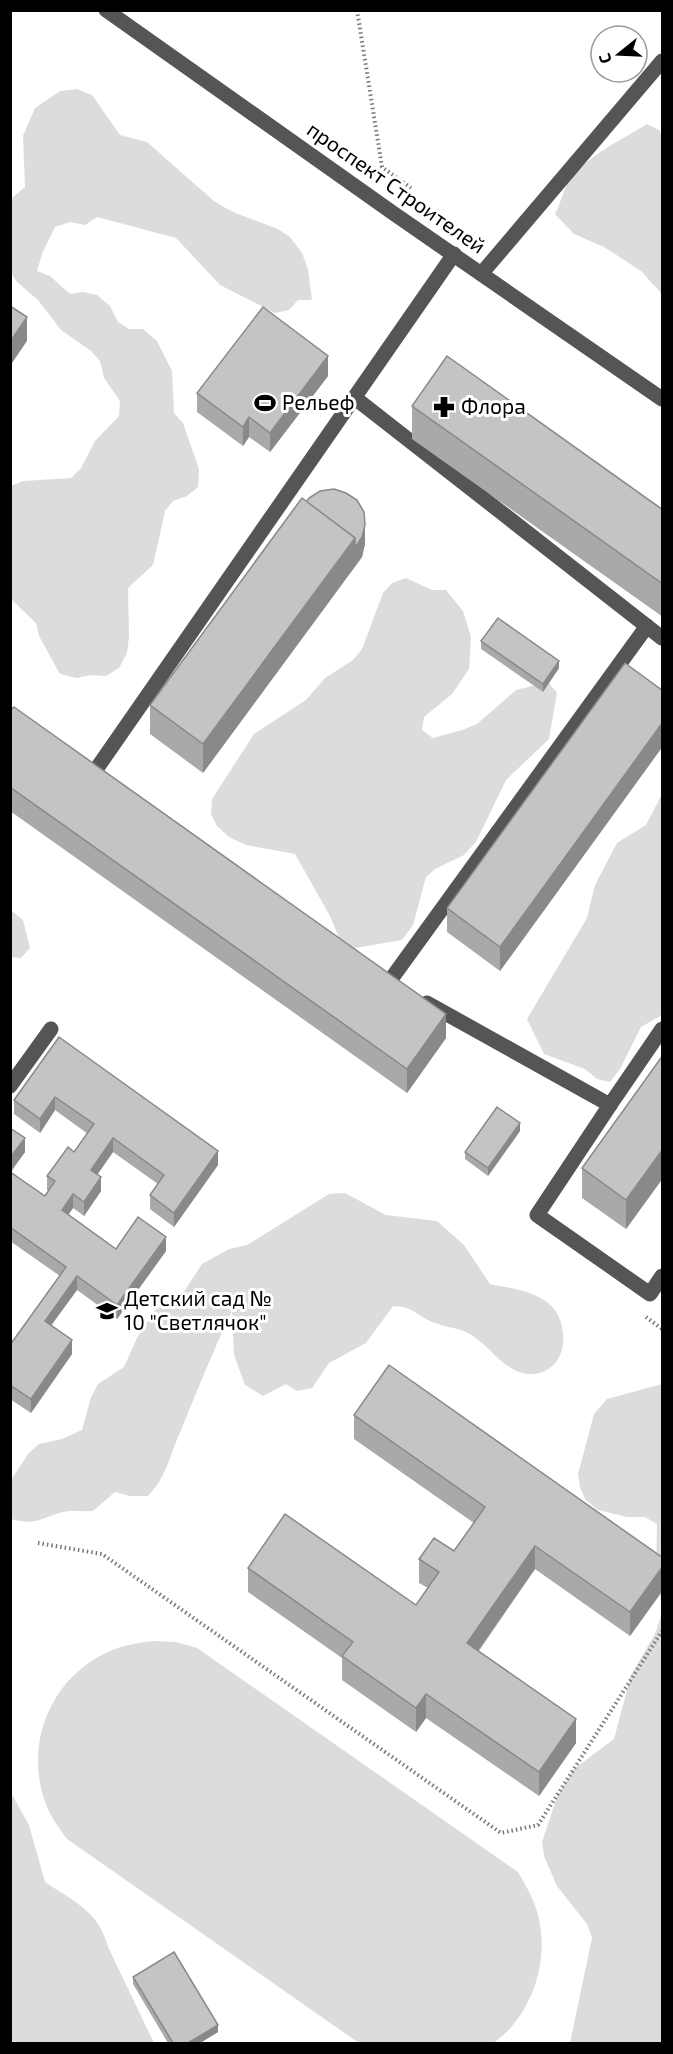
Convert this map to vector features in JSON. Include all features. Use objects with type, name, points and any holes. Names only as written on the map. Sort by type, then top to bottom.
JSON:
[{"type":"street","name":"проспект Строителей","points":[[106,10],[663,399]]},
{"type":"street","points":[[482,273],[663,61]]},
{"type":"street","points":[[96,771],[454,254]]},
{"type":"street","points":[[355,398],[663,638]]},
{"type":"street","points":[[610,1105],[395,984],[647,626]]},
{"type":"street","points":[[10,1086],[51,1029]]},
{"type":"street","points":[[663,1029],[537,1215],[650,1294],[663,1276]]},
{"type":"path","points":[[357,10],[382,167],[411,188]]},
{"type":"path","points":[[38,1543],[102,1554],[501,1833],[538,1825],[663,1631]]},
{"type":"shaded area","points":[[77,89],[92,95],[120,135],[147,142],[215,202],[233,212],[278,229],[290,237],[302,253],[308,269],[312,300],[298,300],[289,310],[275,313],[220,285],[176,238],[97,217],[85,225],[70,222],[55,227],[42,254],[37,271],[50,276],[70,294],[83,292],[97,295],[110,306],[118,322],[129,329],[143,329],[157,341],[172,371],[174,413],[183,423],[199,469],[198,487],[187,496],[173,501],[165,511],[153,565],[128,588],[129,636],[127,653],[119,668],[106,676],[91,675],[77,678],[60,674],[39,636],[36,623],[11,599],[11,486],[23,481],[71,478],[81,468],[95,441],[119,416],[120,401],[104,378],[100,361],[91,351],[61,330],[38,300],[17,282],[11,273],[11,199],[25,187],[23,136],[35,108],[60,91]]},
{"type":"shaded area","points":[[647,124],[659,130],[662,135],[662,294],[641,271],[604,247],[574,234],[555,214],[568,182],[578,170],[606,148]]},
{"type":"shaded area","points":[[406,578],[432,590],[446,590],[463,611],[471,637],[469,669],[452,694],[424,717],[422,730],[433,738],[477,724],[516,690],[548,682],[557,693],[549,739],[506,780],[476,842],[464,855],[435,869],[426,877],[413,925],[402,940],[344,950],[330,916],[295,854],[246,845],[229,837],[217,826],[211,814],[212,799],[254,734],[306,700],[325,678],[353,660],[362,649],[383,593],[392,583]]},
{"type":"shaded area","points":[[662,794],[662,1015],[641,1027],[620,1069],[610,1082],[597,1079],[585,1069],[544,1054],[527,1019],[587,918],[595,885],[617,843],[646,825]]},
{"type":"shaded area","points":[[11,910],[23,920],[30,948],[21,958],[11,957]]},
{"type":"shaded area","points":[[345,1193],[386,1215],[437,1221],[464,1245],[490,1284],[527,1292],[547,1302],[560,1319],[563,1329],[561,1351],[557,1361],[539,1373],[519,1372],[510,1368],[470,1334],[435,1323],[409,1309],[393,1306],[366,1343],[329,1363],[312,1388],[297,1391],[286,1384],[263,1396],[245,1385],[234,1355],[232,1311],[163,1475],[148,1496],[130,1496],[115,1492],[93,1511],[63,1512],[27,1522],[11,1519],[11,1480],[28,1454],[39,1444],[62,1439],[82,1430],[91,1397],[98,1384],[124,1367],[137,1338],[155,1310],[181,1296],[202,1264],[229,1249],[247,1245],[329,1194]]},
{"type":"shaded area","points":[[662,1384],[662,1605],[656,1573],[657,1524],[645,1517],[627,1517],[598,1510],[585,1499],[578,1474],[594,1414],[607,1399]]},
{"type":"shaded area","points":[[662,1613],[662,2043],[570,2043],[592,1938],[587,1924],[557,1886],[544,1856],[542,1842],[557,1797],[574,1769],[614,1739],[631,1675],[655,1634]]},
{"type":"shaded area","points":[[153,1641],[176,1642],[197,1648],[518,1872],[538,1915],[542,1951],[534,1987],[527,2003],[518,2019],[506,2033],[492,2044],[359,2043],[67,1839],[48,1810],[39,1777],[38,1755],[41,1734],[48,1713],[58,1694],[88,1663],[119,1648]]},
{"type":"shaded area","points":[[11,1793],[29,1825],[45,1882],[84,1908],[98,1924],[154,2043],[11,2043]]},
{"type":"building","points":[[10,306],[27,317],[10,342]]},
{"type":"building","points":[[263,307],[328,356],[270,433],[249,417],[243,427],[197,393]]},
{"type":"building","points":[[447,356],[663,510],[663,584],[412,406]]},
{"type":"building","points":[[334,489],[357,500],[364,512],[365,525],[362,537],[355,548],[355,538],[306,502],[320,491]]},
{"type":"building","points":[[302,498],[355,538],[203,744],[150,705]]},
{"type":"building","points":[[498,618],[559,661],[543,684],[481,641]]},
{"type":"building","points":[[625,663],[663,691],[663,722],[500,947],[447,908]]},
{"type":"building","points":[[14,707],[446,1014],[407,1069],[10,787],[10,711]]},
{"type":"building","points":[[59,1037],[218,1151],[174,1213],[150,1195],[164,1175],[113,1138],[91,1170],[101,1177],[84,1202],[73,1194],[62,1210],[116,1249],[138,1217],[166,1237],[117,1305],[77,1276],[45,1321],[72,1340],[31,1399],[10,1385],[10,1345],[66,1267],[10,1227],[10,1172],[45,1196],[55,1181],[47,1176],[68,1147],[74,1152],[94,1124],[55,1097],[40,1119],[14,1100]]},
{"type":"building","points":[[663,1055],[663,1149],[626,1200],[582,1168]]},
{"type":"building","points":[[497,1107],[520,1123],[488,1168],[465,1152]]},
{"type":"building","points":[[10,1128],[25,1138],[10,1158]]},
{"type":"building","points":[[389,1365],[663,1558],[663,1566],[630,1612],[535,1546],[467,1643],[576,1719],[539,1772],[426,1694],[416,1708],[342,1656],[353,1642],[248,1568],[285,1514],[416,1605],[439,1572],[419,1559],[434,1538],[454,1551],[485,1507],[354,1415]]},
{"type":"building","points":[[174,1952],[218,2025],[188,2043],[173,2043],[133,1977]]},
{"type":"place","name":"Рельеф","points":[[265,403]]},
{"type":"place","name":"Флора","points":[[444,407]]},
{"type":"place","name":"Детский сад № 10 \"Светлячок\"","points":[[107,1311]]}]
